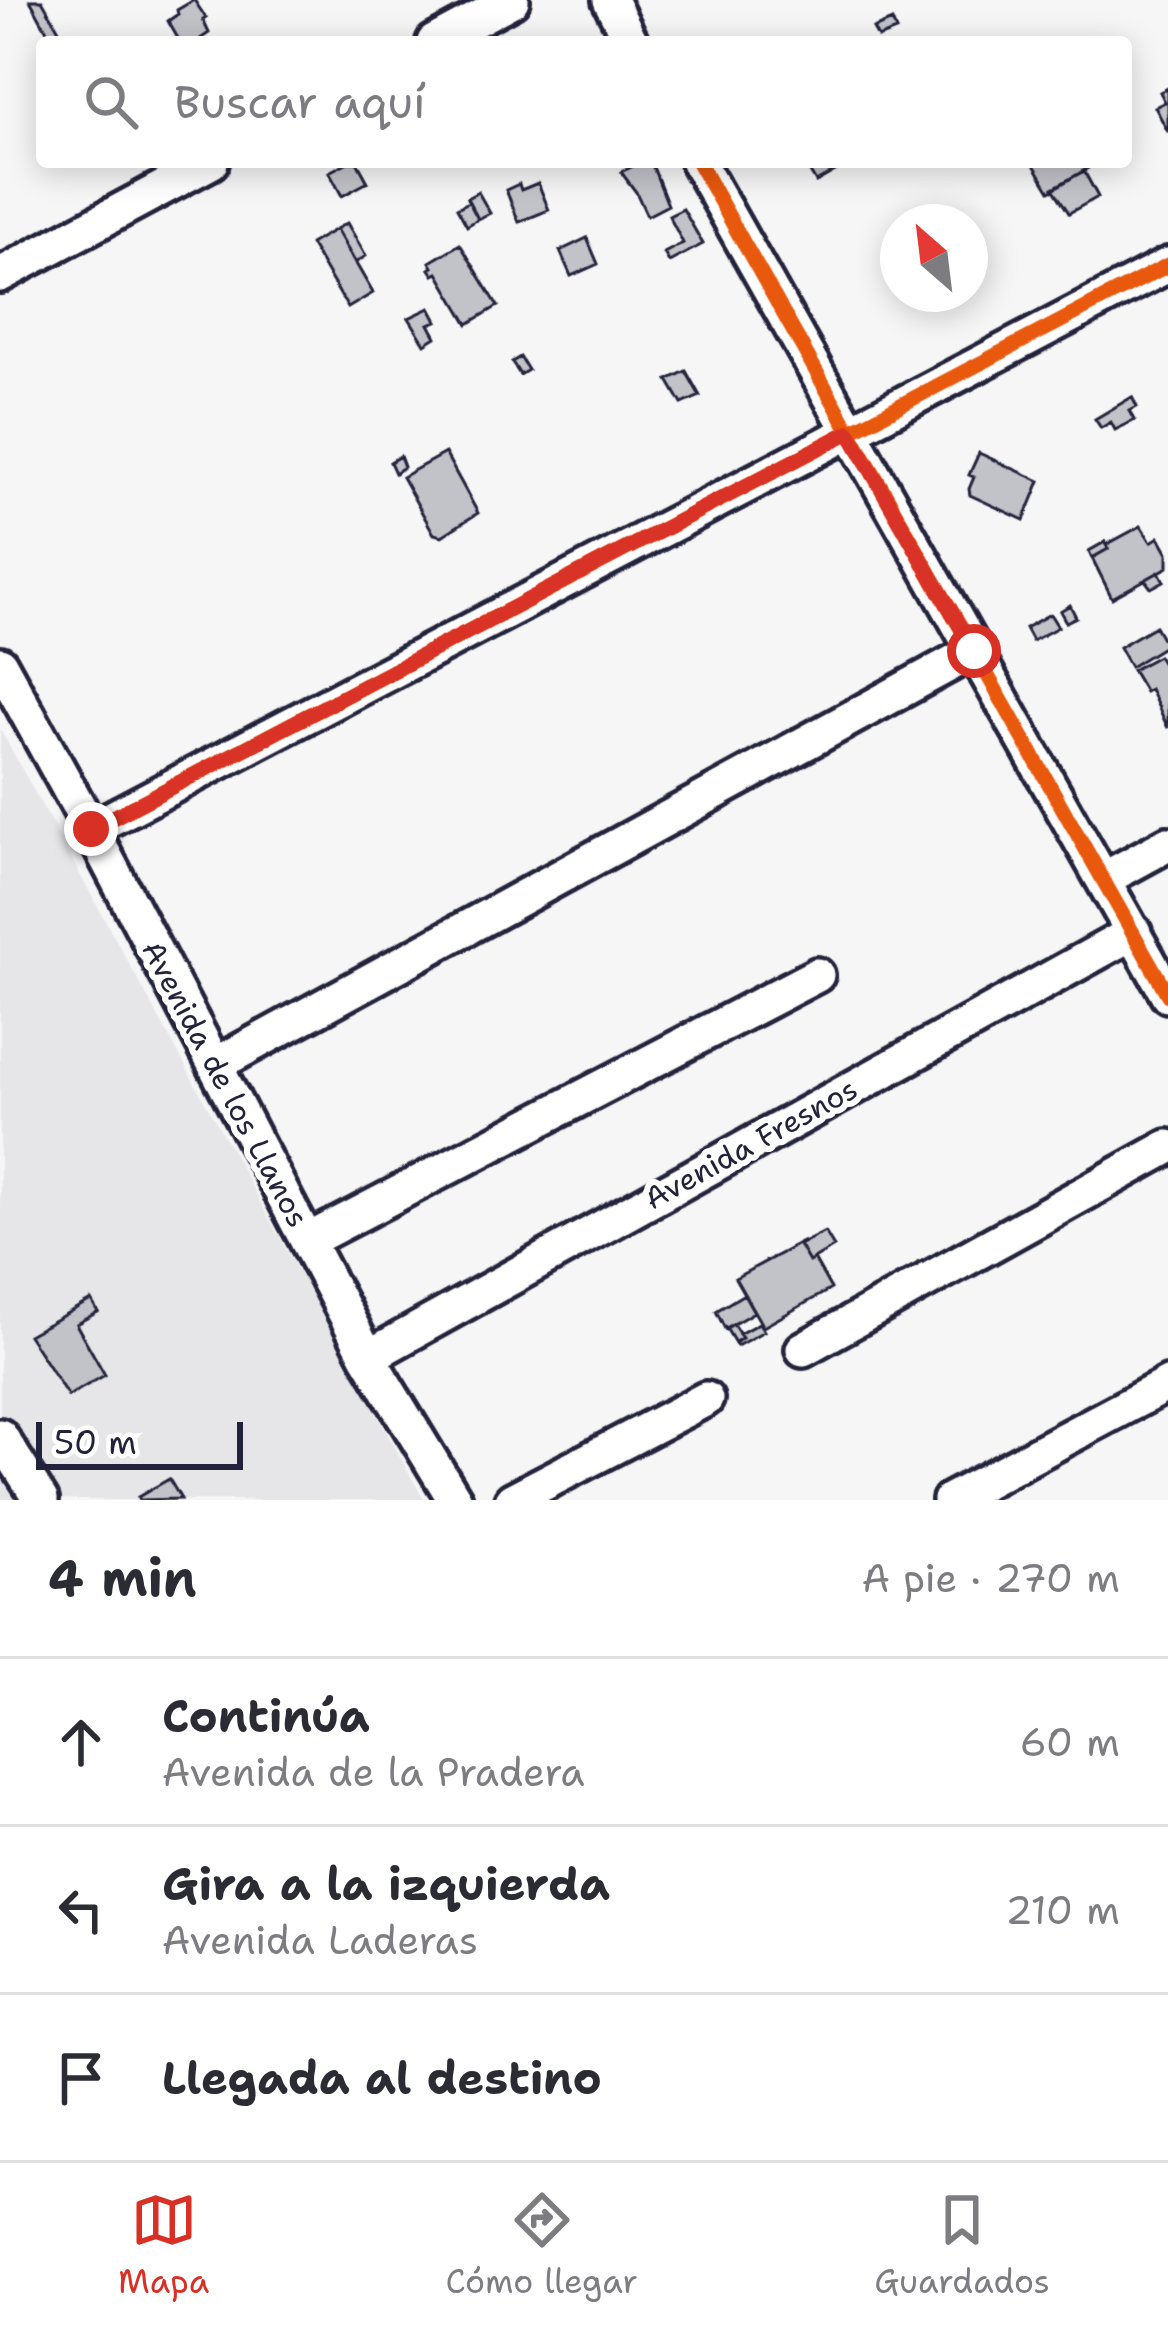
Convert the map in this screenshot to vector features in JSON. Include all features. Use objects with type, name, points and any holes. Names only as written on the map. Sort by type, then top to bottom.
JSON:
[{"type":"street","points":[[445,36],[512,0]]},
{"type":"street","points":[[0,275],[200,168]]},
{"type":"street","points":[[701,168],[1168,995]]},
{"type":"street","points":[[91,829],[1168,265]]},
{"type":"street","points":[[214,1065],[974,651]]},
{"type":"street","name":"Avenida de los Llanos","points":[[0,664],[368,1357],[454,1500]]},
{"type":"street","points":[[1104,878],[1168,844]]},
{"type":"street","name":"Avenida Fresnos","points":[[368,1357],[1134,932]]},
{"type":"street","points":[[308,1241],[817,975]]},
{"type":"street","points":[[803,1349],[1168,1147]]},
{"type":"street","points":[[950,1500],[1168,1384]]},
{"type":"street","points":[[512,1500],[706,1399]]},
{"type":"street","points":[[0,1436],[41,1500]]},
{"type":"shaded area","points":[[0,729],[424,1500],[0,1500]]},
{"type":"building","points":[[30,0],[42,0],[62,35],[50,36]]},
{"type":"building","points":[[194,0],[209,33],[177,36],[168,21]]},
{"type":"building","points":[[892,21],[896,31],[877,36],[873,29]]},
{"type":"building","points":[[1168,88],[1168,132],[1155,107],[1165,102],[1160,92]]},
{"type":"building","points":[[360,168],[368,182],[342,196],[329,172]]},
{"type":"building","points":[[653,168],[668,205],[647,216],[621,172]]},
{"type":"building","points":[[808,168],[840,168],[816,182]]},
{"type":"building","points":[[1036,168],[1088,168],[1050,191]]},
{"type":"building","points":[[1084,171],[1098,197],[1069,213],[1053,188]]},
{"type":"building","points":[[538,183],[549,210],[519,222],[506,190]]},
{"type":"building","points":[[478,192],[490,213],[478,219],[467,198]]},
{"type":"building","points":[[469,202],[478,219],[467,226],[457,208]]},
{"type":"building","points":[[683,209],[703,244],[669,262],[664,253],[683,243],[669,216]]},
{"type":"building","points":[[347,223],[366,256],[355,263],[336,229]]},
{"type":"building","points":[[336,229],[373,293],[348,308],[310,244]]},
{"type":"building","points":[[587,238],[598,264],[571,276],[560,251]]},
{"type":"building","points":[[460,244],[498,306],[468,324],[438,273],[430,269],[430,262]]},
{"type":"building","points":[[430,308],[437,321],[429,324],[436,337],[425,344],[409,318]]},
{"type":"building","points":[[520,357],[528,370],[520,375],[512,362]]},
{"type":"building","points":[[686,371],[700,396],[682,404],[668,380]]},
{"type":"building","points":[[1132,397],[1137,407],[1130,411],[1135,420],[1115,430],[1111,422],[1101,428],[1095,419]]},
{"type":"building","points":[[445,453],[478,513],[442,536],[434,534],[402,477]]},
{"type":"building","points":[[979,453],[1040,481],[1024,520],[970,495],[974,477],[969,475]]},
{"type":"building","points":[[400,456],[404,467],[395,473],[390,462]]},
{"type":"building","points":[[1141,526],[1151,542],[1159,537],[1168,553],[1168,567],[1112,598],[1092,558]]},
{"type":"building","points":[[1105,542],[1108,549],[1092,558],[1089,551]]},
{"type":"building","points":[[1159,572],[1164,581],[1151,588],[1145,580]]},
{"type":"building","points":[[1070,605],[1076,617],[1066,622],[1060,611]]},
{"type":"building","points":[[1050,614],[1058,627],[1032,641],[1025,628]]},
{"type":"building","points":[[1155,626],[1166,645],[1130,667],[1119,647]]},
{"type":"building","points":[[1158,656],[1168,664],[1168,728],[1150,689],[1145,692],[1132,670]]},
{"type":"building","points":[[825,1232],[834,1247],[809,1262],[799,1245]]},
{"type":"building","points":[[804,1241],[799,1245],[809,1262],[814,1259],[831,1289],[763,1327],[735,1278]]},
{"type":"building","points":[[744,1294],[754,1312],[725,1329],[716,1311]]},
{"type":"building","points":[[91,1300],[98,1312],[76,1324],[105,1375],[68,1396],[28,1335]]},
{"type":"building","points":[[759,1323],[764,1331],[737,1346],[735,1342],[742,1338],[739,1334]]},
{"type":"building","points":[[733,1324],[742,1338],[735,1343],[726,1328]]},
{"type":"building","points":[[169,1479],[181,1499],[138,1497]]},
{"type":"cycle path","points":[[701,168],[1168,995]]},
{"type":"cycle path","points":[[91,829],[1168,265]]},
{"type":"route","points":[[91,829],[849,432],[974,651]]}]
